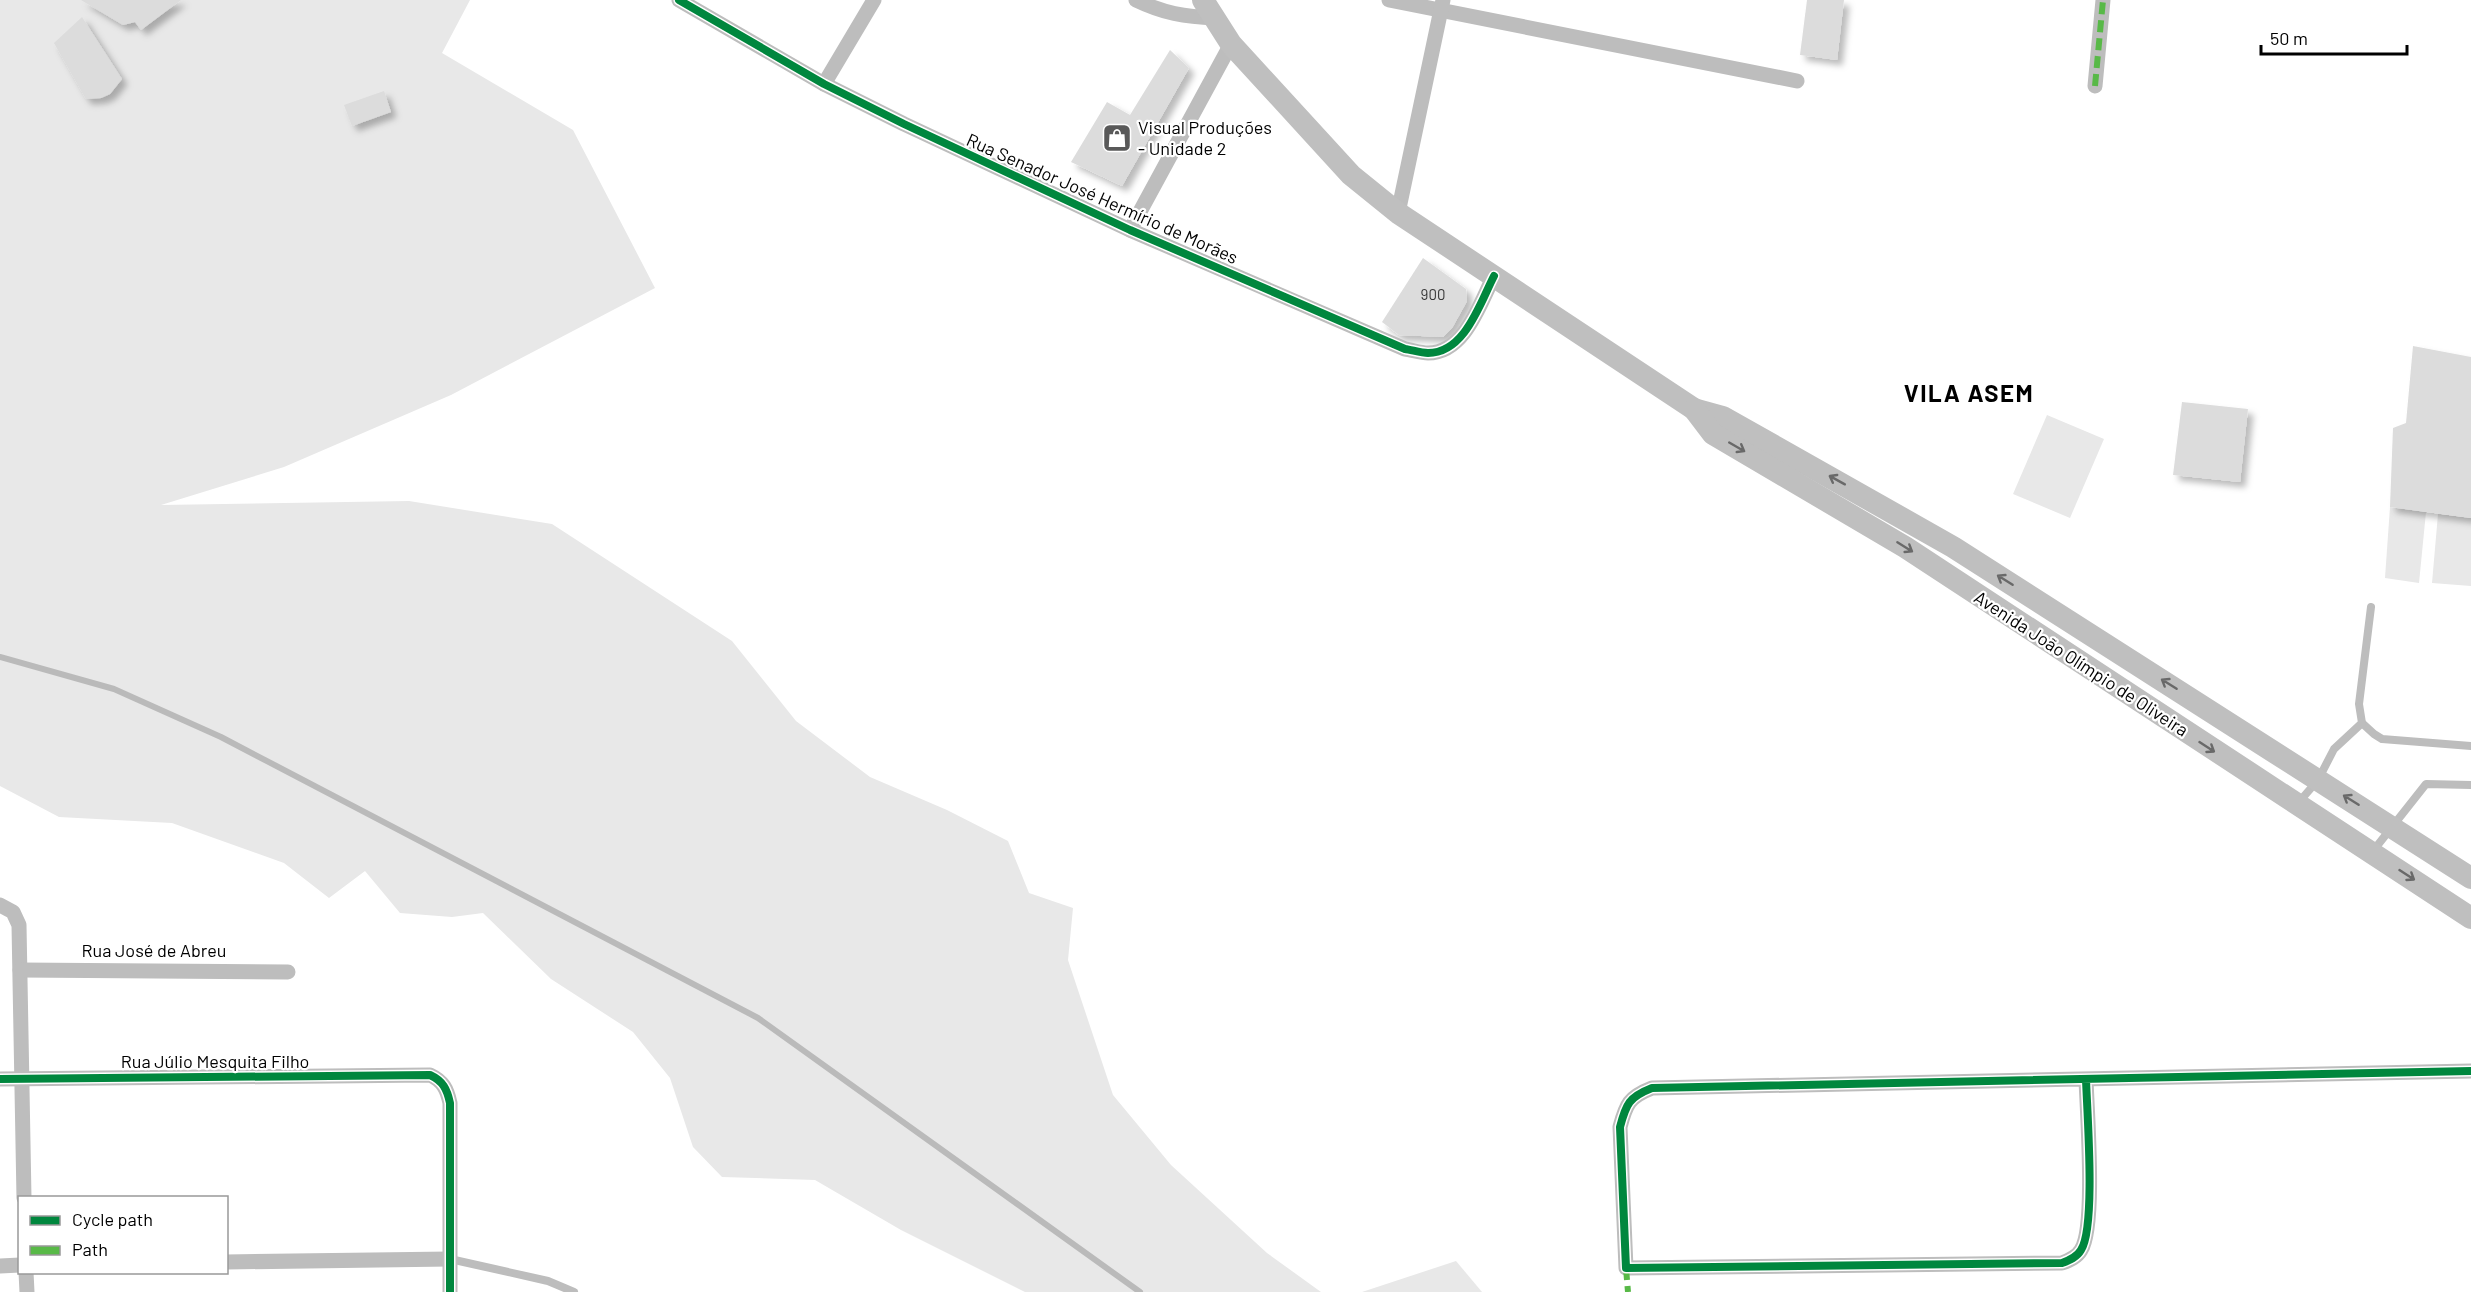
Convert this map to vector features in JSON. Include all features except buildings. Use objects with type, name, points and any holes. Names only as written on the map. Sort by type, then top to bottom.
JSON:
[{"type":"main road","name":"Avenida João Olímpio de Oliveira","points":[[1209,9],[1231,44],[1351,175],[1398,213],[1695,409],[1723,417],[1953,547],[2392,825],[2471,878]]},
{"type":"main road","name":"Avenida João Olímpio de Oliveira","points":[[1695,409],[1713,434],[1905,547],[2471,918]]},
{"type":"street","name":"Rua Senador José Hermírio de Morães","points":[[679,0],[824,84],[914,129],[1130,230],[1405,349],[1427,353],[1445,350],[1461,338],[1494,276]]},
{"type":"street","points":[[824,84],[874,0]]},
{"type":"street","points":[[1136,0],[1179,16],[1209,9]]},
{"type":"street","points":[[1389,0],[1442,5],[1797,81]]},
{"type":"street","points":[[2095,86],[2103,0]]},
{"type":"street","points":[[1398,213],[1442,5]]},
{"type":"street","points":[[1130,230],[1231,44]]},
{"type":"street","points":[[0,905],[13,912],[19,925],[24,1196]]},
{"type":"street","name":"Rua José de Abreu","points":[[20,970],[288,972]]},
{"type":"street","points":[[2086,1079],[2089,1208],[2087,1234],[2082,1250],[2074,1258],[2062,1263],[1626,1268],[1620,1127],[1625,1108],[1635,1095],[1652,1088],[2471,1071]]},
{"type":"street","name":"Rua Júlio Mesquita Filho","points":[[0,1079],[430,1076],[440,1080],[450,1103],[450,1259]]},
{"type":"street","points":[[228,1262],[450,1259],[450,1292]]},
{"type":"street","points":[[0,1266],[18,1265]]},
{"type":"street","points":[[26,1274],[27,1292]]},
{"type":"lane","points":[[2371,607],[2359,704],[2362,723],[2382,739],[2471,746]]},
{"type":"lane","points":[[2296,805],[2318,780],[2334,749],[2362,723]]},
{"type":"lane","points":[[2372,853],[2426,784],[2471,785]]},
{"type":"lane","points":[[450,1259],[548,1281],[574,1292]]},
{"type":"shaded area","points":[[0,0],[470,0],[442,53],[573,130],[655,288],[451,395],[284,467],[161,505],[409,501],[552,524],[732,641],[796,721],[870,777],[947,810],[1008,841],[1029,893],[1073,908],[1068,960],[1113,1095],[1171,1165],[1267,1253],[1321,1292],[1025,1292],[901,1230],[815,1180],[722,1177],[693,1147],[670,1078],[633,1032],[551,979],[483,913],[452,917],[400,913],[365,871],[329,898],[284,863],[172,823],[59,817],[0,786]]},
{"type":"shaded area","points":[[2047,415],[2104,439],[2070,518],[2013,494]]},
{"type":"shaded area","points":[[2390,507],[2426,512],[2419,583],[2385,578]]},
{"type":"shaded area","points":[[2438,514],[2471,518],[2471,586],[2432,583]]},
{"type":"shaded area","points":[[1456,1261],[1482,1292],[1362,1292]]},
{"type":"waterway","points":[[0,657],[114,689],[221,737],[758,1018],[1140,1292]]},
{"type":"marked path","points":[[2095,86],[2103,0]]},
{"type":"marked path","points":[[1626,1268],[1628,1292]]},
{"type":"cycle path","points":[[679,0],[824,84],[904,124],[1130,230],[1405,349],[1428,353],[1441,351],[1452,345],[1470,325],[1494,276]]},
{"type":"cycle path","points":[[2086,1079],[2090,1168],[2086,1237],[2081,1250],[2065,1262],[1626,1268],[1620,1127],[1624,1112],[1633,1098],[1652,1088],[2471,1071]]},
{"type":"cycle path","points":[[0,1079],[430,1075],[444,1086],[450,1103],[450,1292]]},
{"type":"place","name":"Visual Produções - Unidade 2","points":[[1117,138]]},
{"type":"district","name":"VILA ASEM","points":[[1969,394]]}]
